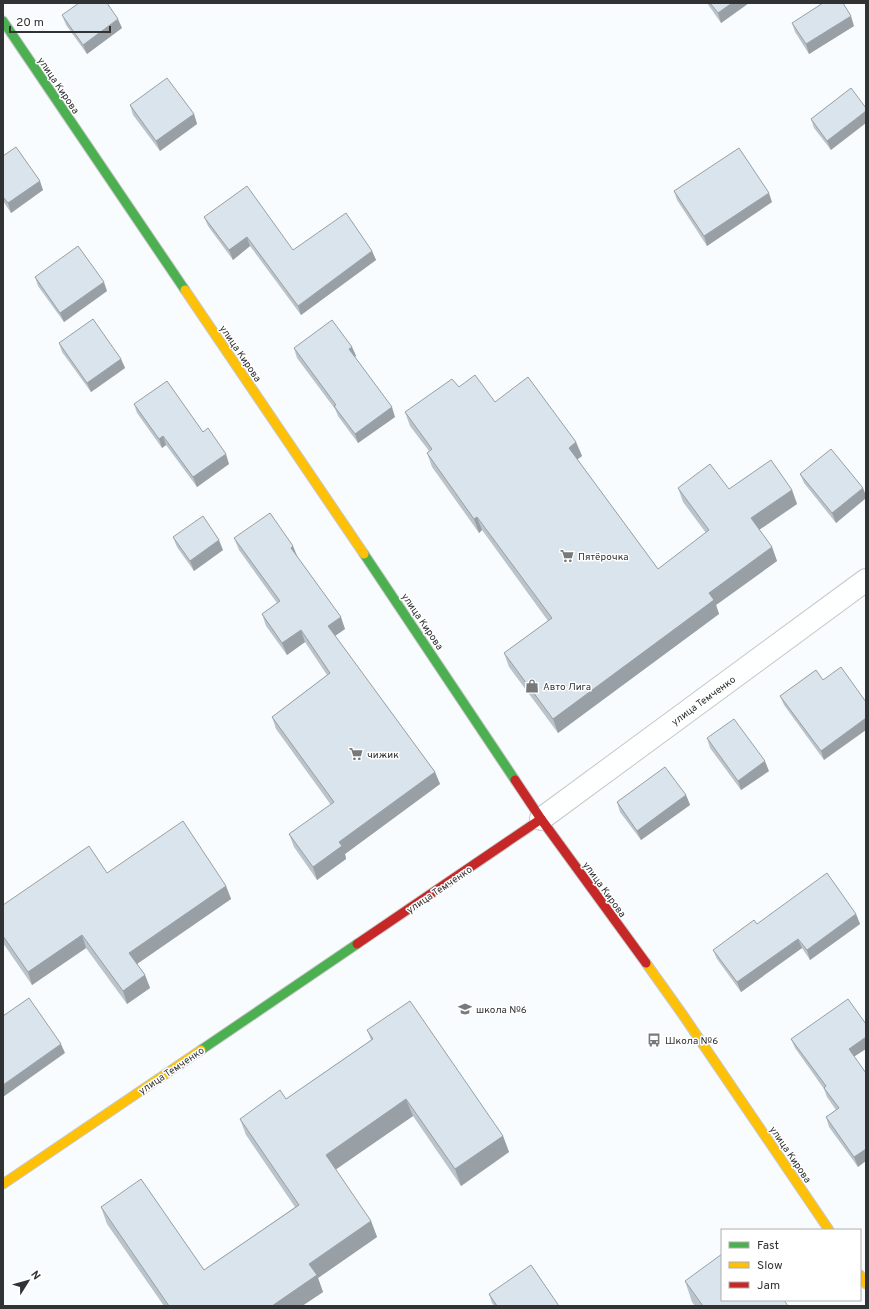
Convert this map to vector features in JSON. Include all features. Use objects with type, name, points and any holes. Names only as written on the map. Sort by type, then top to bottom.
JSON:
[{"type":"main road","name":"улица Кирова","points":[[3,21],[421,637],[541,819],[683,1015],[828,1229]]},
{"type":"main road","name":"улица Темченко","points":[[3,1184],[541,819]]},
{"type":"street","name":"улица Темченко","points":[[541,819],[866,580]]},
{"type":"building","points":[[79,3],[107,3],[118,19],[83,45],[62,15]]},
{"type":"building","points":[[710,3],[732,3],[718,13]]},
{"type":"building","points":[[823,3],[843,3],[851,16],[806,44],[792,23]]},
{"type":"building","points":[[167,78],[194,114],[156,141],[130,105]]},
{"type":"building","points":[[851,88],[866,108],[866,111],[827,141],[811,119]]},
{"type":"building","points":[[16,147],[40,181],[8,203],[3,197],[3,156]]},
{"type":"building","points":[[739,148],[769,193],[704,236],[674,191]]},
{"type":"building","points":[[247,186],[293,250],[346,213],[372,251],[298,306],[247,237],[229,250],[204,217]]},
{"type":"building","points":[[78,246],[104,282],[60,313],[35,277]]},
{"type":"building","points":[[93,319],[121,359],[87,383],[59,343]]},
{"type":"building","points":[[332,320],[352,347],[349,349],[392,407],[355,434],[334,406],[336,405],[294,348]]},
{"type":"building","points":[[475,375],[495,402],[528,377],[576,442],[569,448],[658,569],[709,530],[678,488],[710,464],[729,489],[771,460],[792,490],[751,518],[772,547],[709,593],[714,600],[553,719],[504,653],[552,618],[477,517],[474,519],[427,453],[432,449],[405,412],[452,379],[459,387]]},
{"type":"building","points":[[167,381],[203,432],[208,428],[226,454],[193,477],[163,436],[159,439],[134,404]]},
{"type":"building","points":[[831,449],[863,488],[832,513],[800,474]]},
{"type":"building","points":[[270,513],[293,546],[291,548],[341,617],[328,626],[435,772],[339,842],[342,846],[313,867],[289,834],[334,802],[272,717],[330,673],[301,630],[282,643],[262,614],[280,601],[234,538]]},
{"type":"building","points":[[203,516],[219,540],[190,561],[173,537]]},
{"type":"building","points":[[841,667],[866,702],[866,718],[821,751],[780,696],[816,670],[823,680]]},
{"type":"building","points":[[734,719],[765,761],[738,781],[707,738]]},
{"type":"building","points":[[665,767],[686,795],[637,831],[617,802]]},
{"type":"building","points":[[183,821],[226,886],[129,953],[145,975],[123,991],[82,935],[28,972],[3,936],[3,905],[89,846],[107,873]]},
{"type":"building","points":[[827,873],[856,914],[807,950],[798,939],[737,982],[713,950],[754,920],[757,924]]},
{"type":"building","points":[[29,998],[61,1044],[3,1085],[3,1016]]},
{"type":"building","points":[[848,999],[866,1024],[866,1037],[849,1049],[866,1073],[866,1149],[854,1157],[826,1117],[839,1108],[824,1088],[826,1086],[791,1039]]},
{"type":"building","points":[[410,1001],[503,1136],[455,1169],[406,1099],[326,1155],[371,1221],[309,1264],[317,1275],[272,1306],[169,1306],[101,1207],[141,1179],[204,1270],[299,1205],[240,1119],[280,1090],[286,1099],[373,1039],[367,1030]]},
{"type":"building","points":[[721,1255],[721,1301],[785,1301],[788,1306],[703,1306],[685,1281]]},
{"type":"building","points":[[531,1265],[559,1306],[497,1306],[489,1294]]},
{"type":"traffic: fast","points":[[3,21],[185,290]]},
{"type":"traffic: fast","points":[[364,554],[515,780]]},
{"type":"traffic: fast","points":[[201,1050],[357,944]]},
{"type":"traffic: slow","points":[[185,290],[364,554]]},
{"type":"traffic: slow","points":[[646,963],[828,1229]]},
{"type":"traffic: slow","points":[[3,1184],[201,1050]]},
{"type":"traffic: slow","points":[[861,1276],[866,1284]]},
{"type":"traffic: jam","points":[[515,780],[541,819],[646,963]]},
{"type":"traffic: jam","points":[[357,944],[541,819]]},
{"type":"place","name":"Пятёрочка","points":[[567,556]]},
{"type":"place","name":"Авто Лига","points":[[532,686]]},
{"type":"place","name":"чижик","points":[[356,754]]},
{"type":"place","name":"школа №6","points":[[465,1009]]},
{"type":"place","name":"Школа №6","points":[[654,1040]]}]
